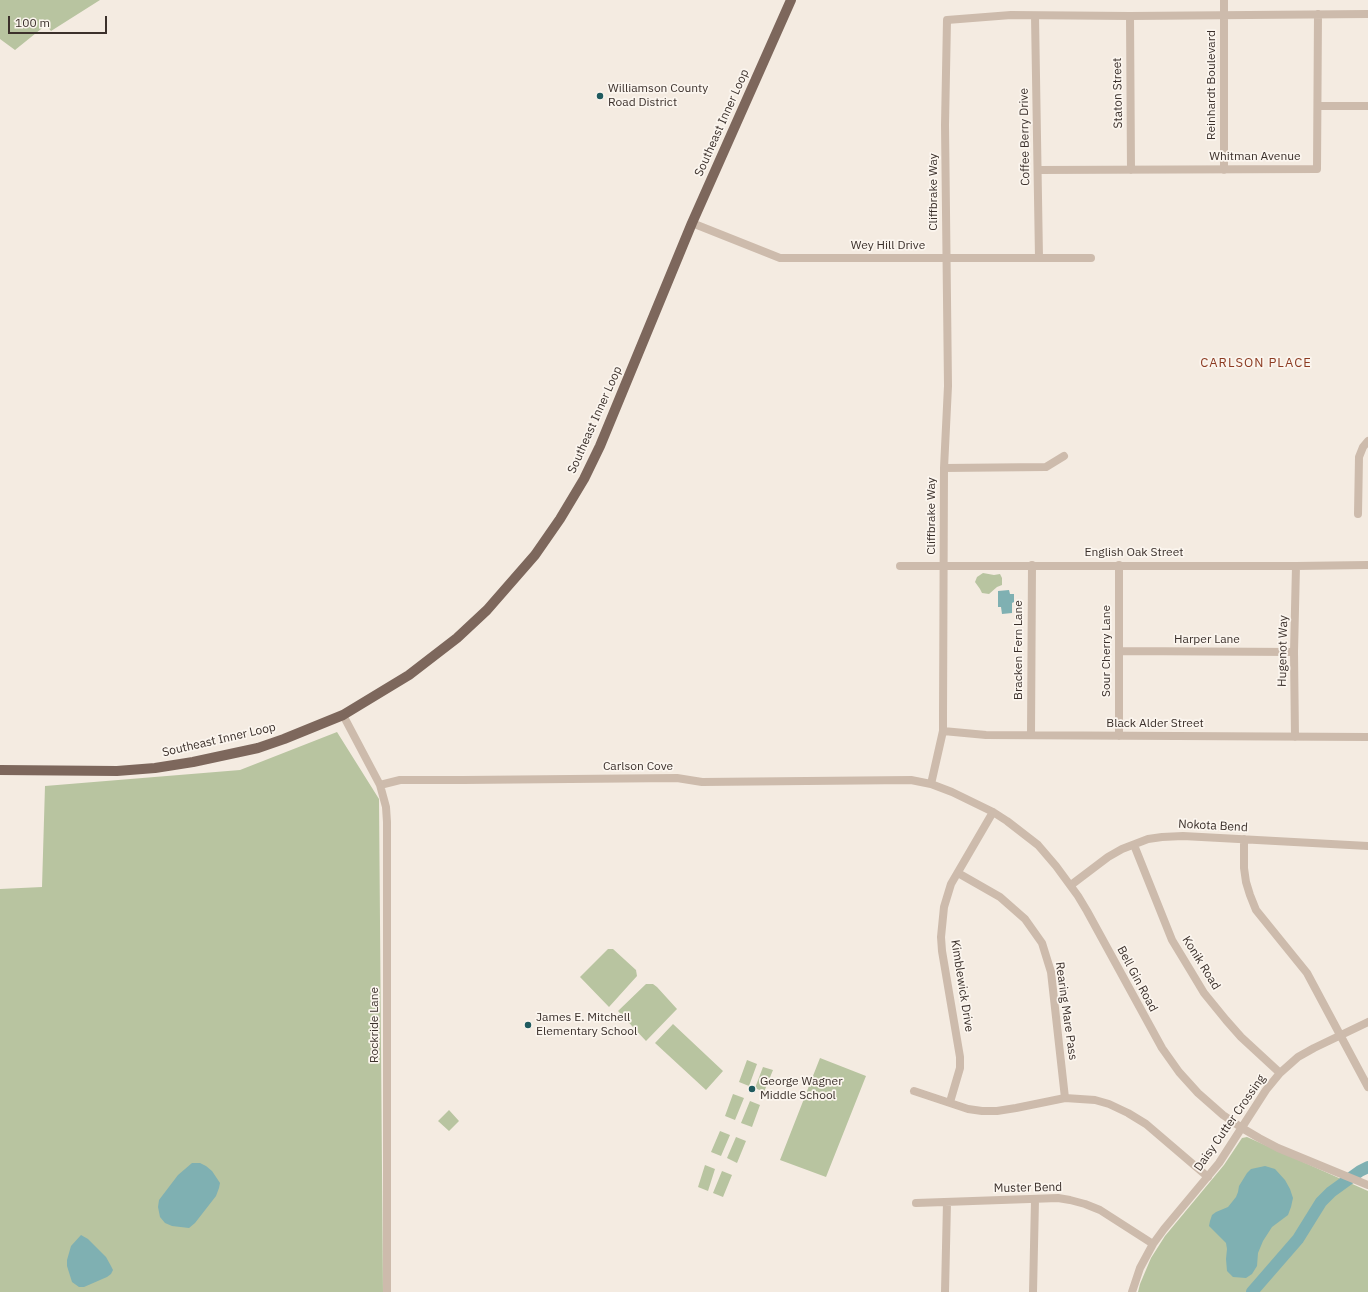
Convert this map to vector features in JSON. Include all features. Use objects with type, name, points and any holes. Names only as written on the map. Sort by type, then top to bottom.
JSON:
[{"type":"main road","name":"Southeast Inner Loop","points":[[0,770],[117,771],[155,768],[193,762],[258,748],[343,715],[409,675],[457,638],[487,610],[535,556],[560,519],[584,479],[600,446],[692,223],[791,0]]},
{"type":"street","name":"Reinhardt Boulevard","points":[[1224,0],[1224,170]]},
{"type":"street","name":"Whitman Avenue","points":[[1038,170],[1317,169],[1318,14]]},
{"type":"street","name":"Cliffbrake Way","points":[[931,784],[943,731],[944,468],[948,386],[945,125],[947,20],[995,16],[1368,14]]},
{"type":"street","name":"Coffee Berry Drive","points":[[1036,16],[1039,258]]},
{"type":"street","name":"Staton Street","points":[[1130,16],[1131,170]]},
{"type":"street","points":[[1318,106],[1368,106]]},
{"type":"street","name":"Wey Hill Drive","points":[[692,223],[780,258],[1092,258]]},
{"type":"street","points":[[1358,514],[1359,457],[1363,447],[1368,441]]},
{"type":"street","points":[[944,468],[1046,466],[1064,456]]},
{"type":"street","name":"Bracken Fern Lane","points":[[1031,735],[1032,565]]},
{"type":"street","name":"Sour Cherry Lane","points":[[1118,736],[1120,651],[1119,565]]},
{"type":"street","name":"English Oak Street","points":[[900,566],[1368,565]]},
{"type":"street","name":"Hugenot Way","points":[[1295,737],[1294,652],[1296,566]]},
{"type":"street","name":"Harper Lane","points":[[1120,651],[1294,652]]},
{"type":"street","name":"Rockride Lane","points":[[343,715],[380,785],[386,807],[387,1292]]},
{"type":"street","name":"Black Alder Street","points":[[943,731],[986,735],[1368,737]]},
{"type":"street","name":"Carlson Cove","points":[[380,785],[400,780],[677,778],[702,782],[897,781]]},
{"type":"street","name":"Bell Gin Road","points":[[897,781],[911,780],[931,784],[952,792],[1008,821],[1038,845],[1056,866],[1087,911],[1162,1048],[1179,1072],[1198,1093],[1223,1115],[1242,1128],[1278,1148],[1368,1185]]},
{"type":"street","name":"Kimblewick Drive","points":[[950,1102],[960,1068],[960,1057],[942,951],[942,920],[947,893],[993,812]]},
{"type":"street","name":"Nokota Bend","points":[[1070,885],[1108,857],[1122,849],[1148,839],[1162,836],[1368,846]]},
{"type":"street","points":[[1244,839],[1244,868],[1246,882],[1256,910],[1307,973],[1368,1087]]},
{"type":"street","name":"Konik Road","points":[[1134,845],[1172,940],[1204,992],[1242,1037],[1280,1073]]},
{"type":"street","name":"Rearing Mare Pass","points":[[958,873],[1000,897],[1026,919],[1042,943],[1051,972],[1065,1098]]},
{"type":"street","name":"Daisy Cutter Crossing","points":[[1132,1292],[1140,1268],[1153,1244],[1223,1158],[1266,1090],[1280,1073],[1298,1057],[1368,1022]]},
{"type":"street","points":[[914,1091],[968,1109],[982,1111],[997,1111],[1065,1098],[1095,1100],[1109,1104],[1146,1124],[1208,1177]]},
{"type":"street","name":"Muster Bend","points":[[916,1203],[1058,1198],[1070,1200],[1100,1210],[1153,1244]]},
{"type":"street","points":[[1033,1292],[1035,1200]]},
{"type":"street","points":[[945,1292],[947,1202]]},
{"type":"green space","points":[[0,0],[100,0],[51,31],[46,25],[15,50],[0,39]]},
{"type":"green space","points":[[983,573],[994,575],[1000,574],[1002,578],[1002,585],[997,587],[989,594],[982,593],[975,582],[977,577]]},
{"type":"green space","points":[[337,732],[379,799],[383,1292],[0,1292],[0,889],[42,887],[45,786],[240,770]]},
{"type":"green space","points":[[608,949],[613,949],[636,970],[637,976],[609,1007],[580,977]]},
{"type":"green space","points":[[646,984],[653,984],[657,987],[677,1009],[646,1041],[618,1011]]},
{"type":"green space","points":[[673,1024],[723,1071],[706,1090],[655,1043]]},
{"type":"green space","points":[[820,1058],[866,1076],[826,1177],[780,1160]]},
{"type":"green space","points":[[747,1060],[757,1064],[749,1086],[739,1082]]},
{"type":"green space","points":[[763,1067],[773,1070],[764,1092],[755,1088]]},
{"type":"green space","points":[[733,1094],[744,1098],[735,1120],[725,1116]]},
{"type":"green space","points":[[750,1101],[760,1105],[752,1127],[741,1123]]},
{"type":"green space","points":[[449,1110],[459,1121],[449,1131],[438,1121]]},
{"type":"green space","points":[[720,1131],[730,1135],[721,1156],[711,1152]]},
{"type":"green space","points":[[736,1137],[746,1141],[737,1163],[727,1158]]},
{"type":"green space","points":[[1247,1137],[1368,1191],[1368,1292],[1138,1292],[1151,1258],[1165,1236],[1224,1165],[1242,1138]]},
{"type":"green space","points":[[705,1165],[715,1169],[708,1191],[698,1187]]},
{"type":"green space","points":[[722,1171],[732,1175],[723,1197],[713,1193]]},
{"type":"water","points":[[1009,590],[1010,594],[1014,594],[1012,613],[1002,614],[1001,607],[998,607],[998,591]]},
{"type":"water","points":[[192,1163],[200,1163],[212,1171],[220,1183],[219,1188],[216,1196],[195,1223],[189,1228],[172,1226],[165,1223],[160,1217],[158,1207],[159,1200],[178,1175]]},
{"type":"water","points":[[1265,1166],[1275,1169],[1285,1180],[1293,1198],[1291,1207],[1288,1215],[1272,1227],[1263,1241],[1258,1253],[1257,1266],[1252,1274],[1246,1278],[1233,1277],[1227,1271],[1226,1243],[1209,1226],[1210,1221],[1212,1215],[1228,1207],[1236,1197],[1239,1186],[1251,1169]]},
{"type":"water","points":[[81,1235],[88,1239],[106,1257],[113,1270],[107,1277],[84,1287],[79,1287],[72,1282],[67,1266],[71,1246]]},
{"type":"waterway","points":[[1252,1292],[1298,1239],[1321,1202],[1331,1192],[1368,1167]]},
{"type":"place","name":"Williamson County Road District","points":[[600,96]]},
{"type":"place","name":"James E. Mitchell Elementary School","points":[[528,1025]]},
{"type":"place","name":"George Wagner Middle School","points":[[752,1089]]},
{"type":"district","name":"CARLSON PLACE","points":[[1256,363]]}]
